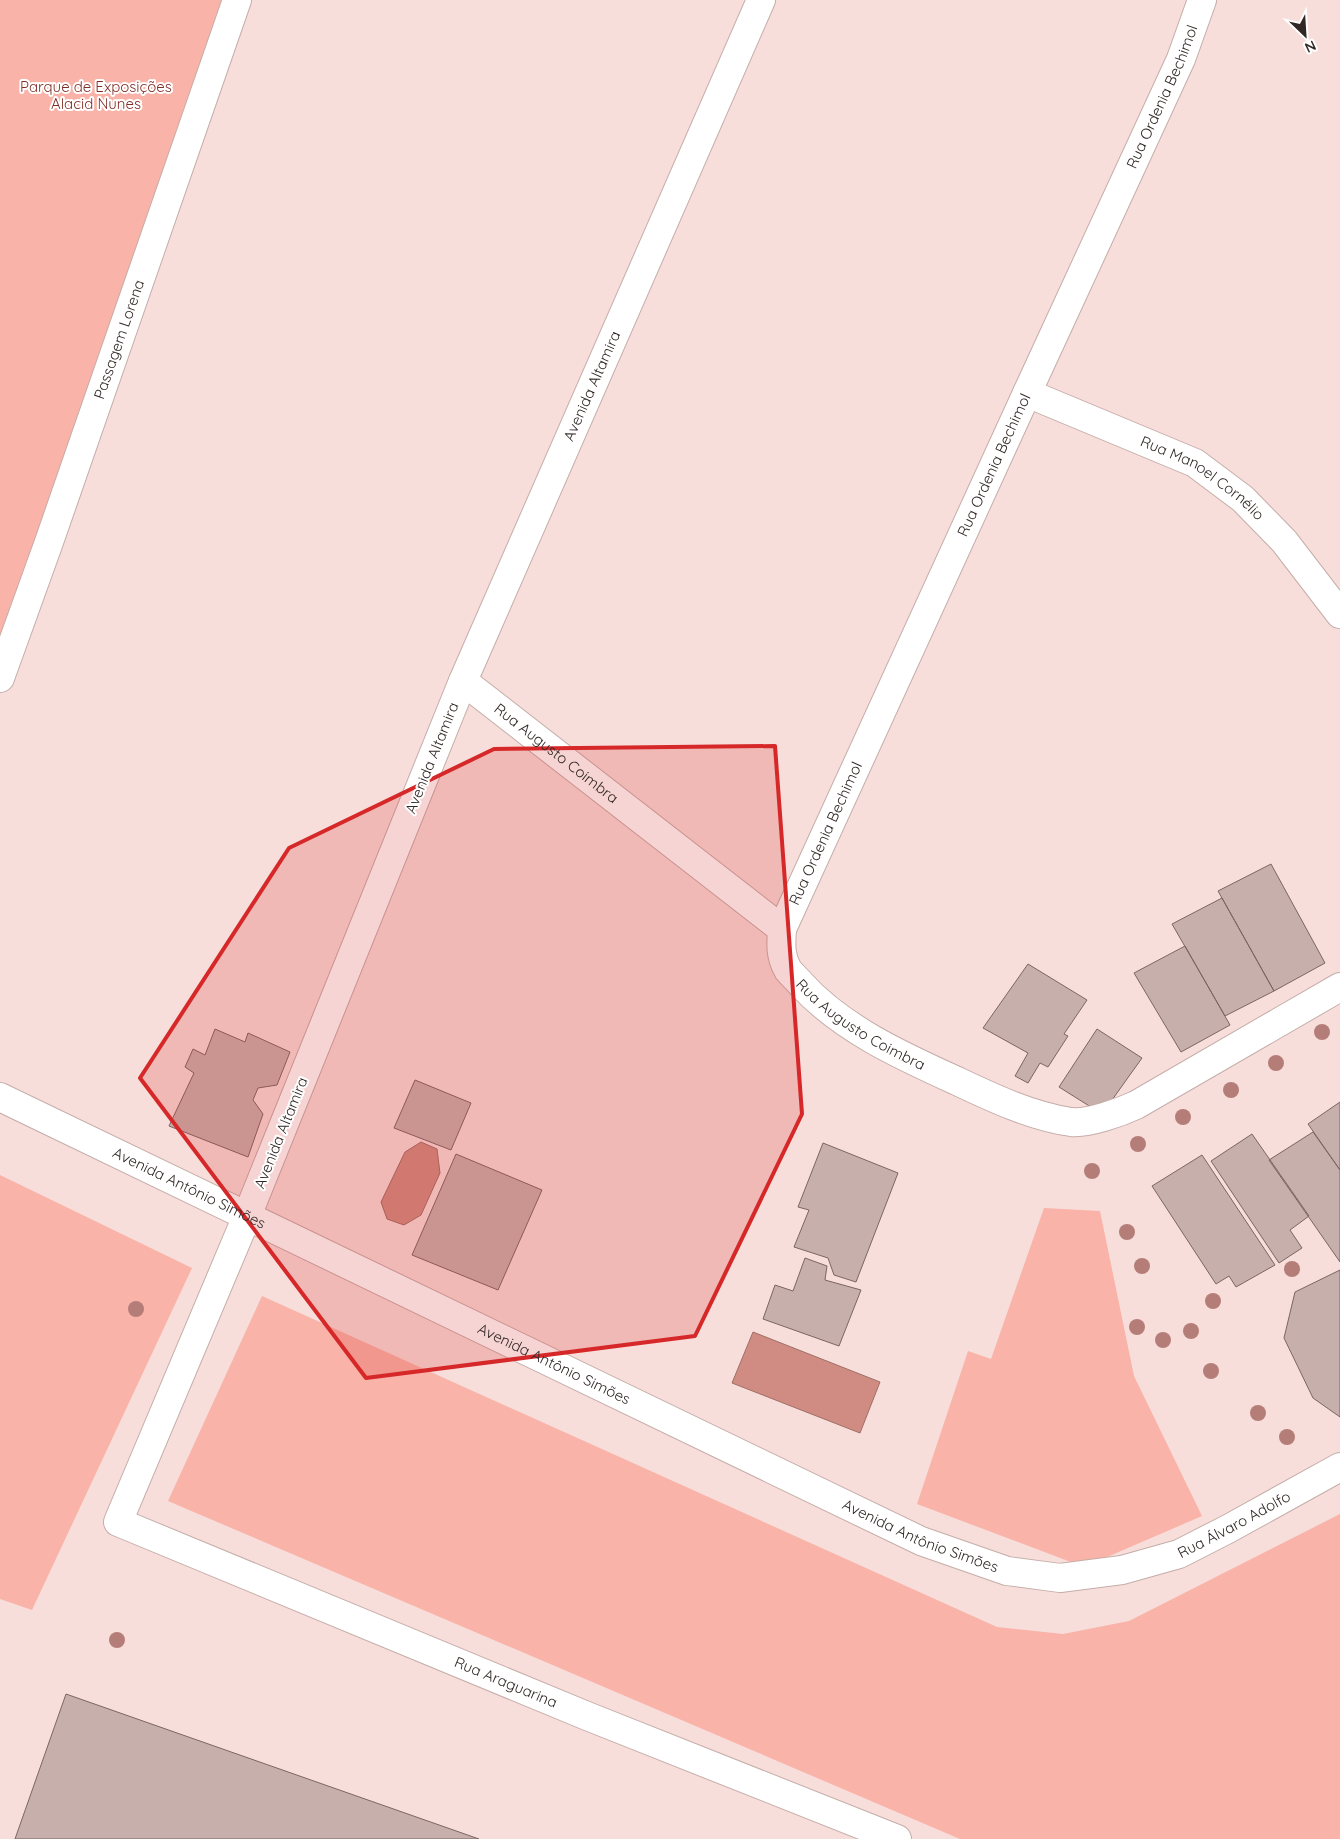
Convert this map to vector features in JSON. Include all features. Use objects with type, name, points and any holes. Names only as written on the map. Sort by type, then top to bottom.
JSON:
[{"type":"street","name":"Passagem Lorena","points":[[0,678],[237,0]]},
{"type":"street","name":"Avenida Altamira","points":[[118,1522],[247,1216],[463,681],[761,0]]},
{"type":"street","name":"Rua Ordenia Bechimol","points":[[782,930],[1181,59],[1202,0]]},
{"type":"street","name":"Rua Manoel Cornélio","points":[[1027,393],[1195,463],[1243,499],[1284,541],[1340,614]]},
{"type":"street","name":"Rua Augusto Coimbra","points":[[463,681],[782,930],[781,952],[789,970],[823,1005],[856,1029],[921,1065],[1004,1102],[1054,1118],[1074,1122],[1115,1115],[1136,1105],[1340,987]]},
{"type":"street","name":"Avenida Antônio Simões","points":[[0,1097],[921,1541],[1008,1571],[1042,1576],[1060,1578],[1122,1570]]},
{"type":"street","name":"Rua Álvaro Adolfo","points":[[1122,1570],[1179,1554],[1340,1467]]},
{"type":"street","name":"Rua Araguarina","points":[[118,1522],[587,1716],[897,1839]]},
{"type":"highlighted area","points":[[775,746],[802,1114],[695,1336],[366,1378],[140,1078],[289,848],[494,749]]},
{"type":"green space","name":"Parque de Exposições Alacid Nunes","points":[[0,0],[229,0],[0,667]]},
{"type":"green space","points":[[0,1175],[192,1268],[32,1610],[0,1599]]},
{"type":"green space","points":[[1044,1208],[1100,1211],[1134,1376],[1202,1516],[1084,1567],[917,1504],[968,1351],[991,1359]]},
{"type":"green space","points":[[262,1296],[997,1627],[1063,1634],[1129,1621],[1340,1514],[1340,1839],[960,1839],[168,1501]]},
{"type":"shaded area","points":[[421,1142],[437,1149],[440,1173],[421,1215],[404,1225],[387,1219],[381,1202],[405,1152]]},
{"type":"shaded area","points":[[753,1332],[880,1382],[860,1433],[732,1383]]},
{"type":"building","points":[[1271,864],[1325,963],[1274,991],[1218,891]]},
{"type":"building","points":[[1222,898],[1274,991],[1225,1016],[1172,924]]},
{"type":"building","points":[[1185,946],[1230,1025],[1181,1052],[1134,973]]},
{"type":"building","points":[[1028,964],[1087,1000],[1064,1034],[1068,1036],[1048,1067],[1040,1063],[1028,1083],[1015,1076],[1028,1053],[983,1028]]},
{"type":"building","points":[[215,1029],[245,1042],[248,1033],[290,1052],[277,1085],[258,1088],[253,1100],[263,1114],[248,1157],[169,1126],[194,1073],[185,1067],[193,1049],[205,1055]]},
{"type":"building","points":[[1097,1029],[1142,1058],[1102,1114],[1059,1087]]},
{"type":"building","points":[[415,1080],[471,1103],[451,1150],[394,1128]]},
{"type":"building","points":[[1340,1102],[1340,1170],[1308,1124]]},
{"type":"building","points":[[1313,1132],[1340,1170],[1340,1262],[1269,1160]]},
{"type":"building","points":[[1252,1134],[1309,1216],[1290,1230],[1302,1248],[1279,1263],[1211,1161]]},
{"type":"building","points":[[823,1143],[898,1173],[856,1282],[834,1275],[828,1258],[794,1247],[809,1210],[798,1207]]},
{"type":"building","points":[[456,1154],[542,1190],[498,1290],[412,1255]]},
{"type":"building","points":[[1202,1155],[1275,1265],[1236,1287],[1229,1276],[1216,1284],[1152,1186]]},
{"type":"building","points":[[805,1258],[827,1266],[825,1280],[861,1290],[839,1346],[763,1319],[775,1285],[793,1291]]},
{"type":"building","points":[[1340,1270],[1340,1417],[1313,1398],[1284,1338],[1295,1292]]},
{"type":"building","points":[[66,1694],[479,1839],[15,1839]]}]
